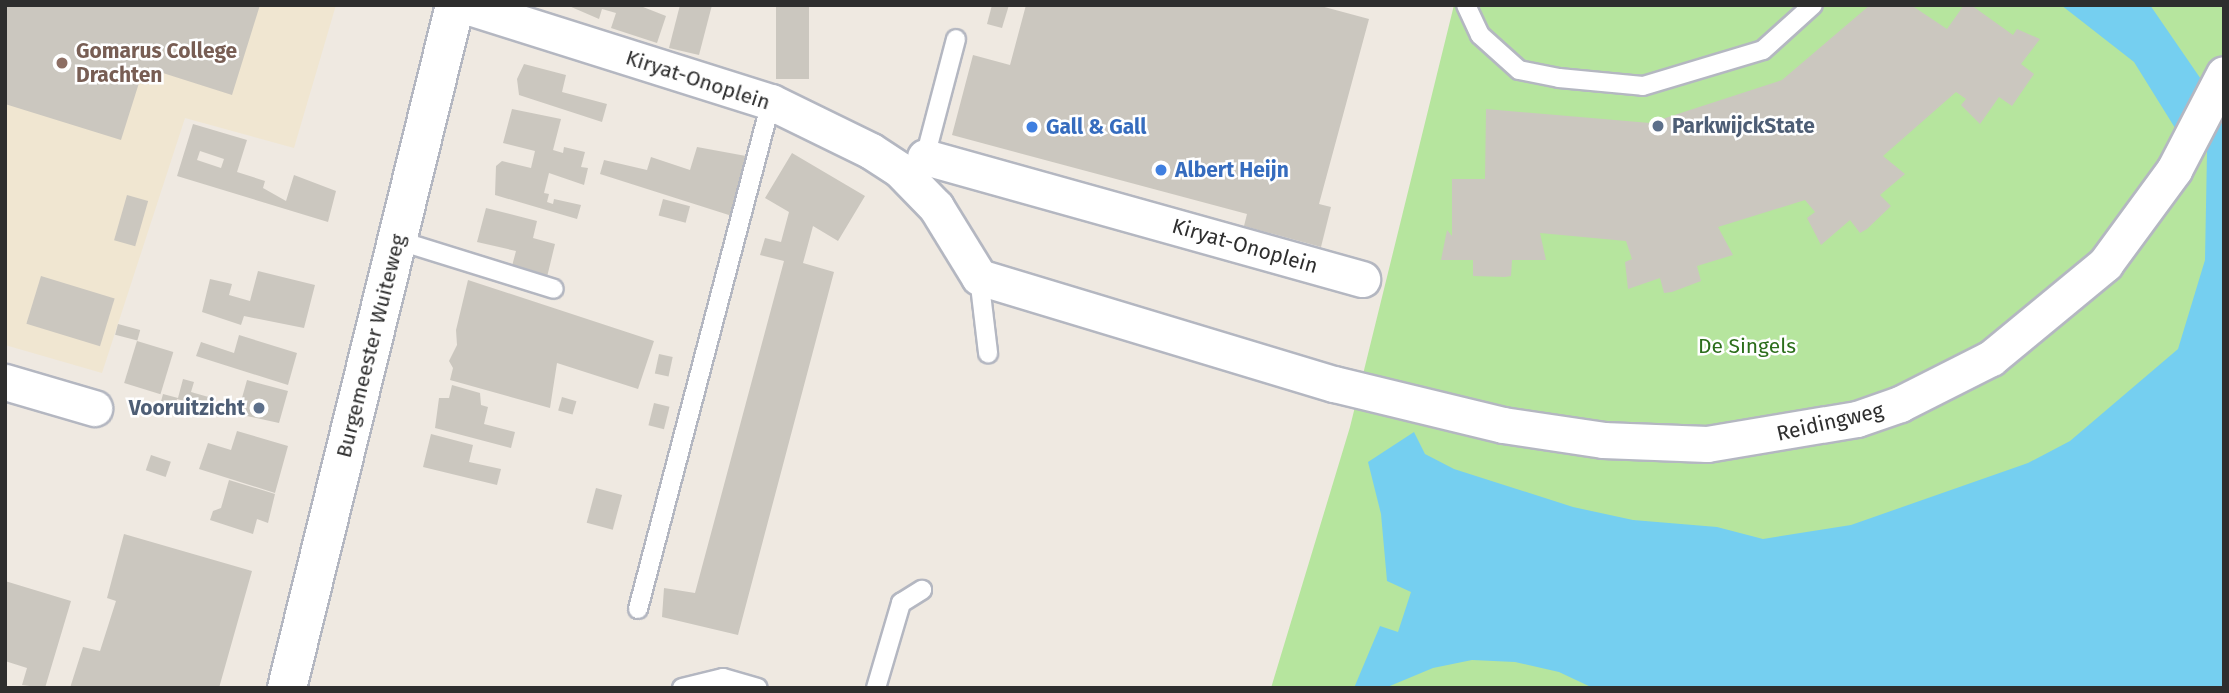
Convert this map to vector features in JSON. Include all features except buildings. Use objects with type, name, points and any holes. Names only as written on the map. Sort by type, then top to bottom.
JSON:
[{"type":"street","name":"Burgemeester Wuiteweg","points":[[287,688],[455,5]]},
{"type":"street","name":"Kiryat-Onoplein","points":[[464,5],[771,102],[871,151],[921,171],[1362,279]]},
{"type":"street","name":"Reidingweg","points":[[979,277],[1334,384],[1503,425],[1603,440],[1707,444],[1857,419],[1900,404],[1991,358],[2105,264],[2188,147],[2222,80]]},
{"type":"street","name":"Kiryat-Onoplein","points":[[921,171],[936,207],[979,277]]},
{"type":"street","points":[[5,382],[94,408]]},
{"type":"lane","points":[[1466,5],[1480,34],[1519,70],[1559,78],[1643,86],[1763,50],[1813,5]]},
{"type":"lane","points":[[921,171],[956,40]]},
{"type":"lane","points":[[638,609],[771,102]]},
{"type":"lane","points":[[397,240],[554,289]]},
{"type":"lane","name":"Kiryat-Onoplein","points":[[979,277],[988,353]]},
{"type":"lane","points":[[876,688],[901,603],[922,590]]},
{"type":"lane","points":[[682,688],[723,678],[758,688]]},
{"type":"shaded area","points":[[5,5],[336,5],[294,148],[185,118],[102,373],[5,345]]},
{"type":"green space","name":"De Singels","points":[[1454,5],[2224,5],[2224,688],[1271,688],[1350,427]]},
{"type":"water","points":[[2061,5],[2150,5],[2205,85],[2224,96],[2224,688],[1593,688],[1559,672],[1515,662],[1472,660],[1433,668],[1385,688],[1354,688],[1380,626],[1398,632],[1411,592],[1387,581],[1381,514],[1368,462],[1414,432],[1425,454],[1454,469],[1573,507],[1633,520],[1717,527],[1763,539],[1851,525],[2028,463],[2070,441],[2178,349],[2205,260],[2207,152],[2180,136],[2134,62]]},
{"type":"place","name":"Gomarus College Drachten","points":[[62,63]]},
{"type":"place","name":"ParkwijckState","points":[[1658,126]]},
{"type":"place","name":"Gall & Gall","points":[[1032,127]]},
{"type":"place","name":"Albert Heijn","points":[[1161,170]]},
{"type":"place","name":"Vooruitzicht","points":[[259,408]]}]
